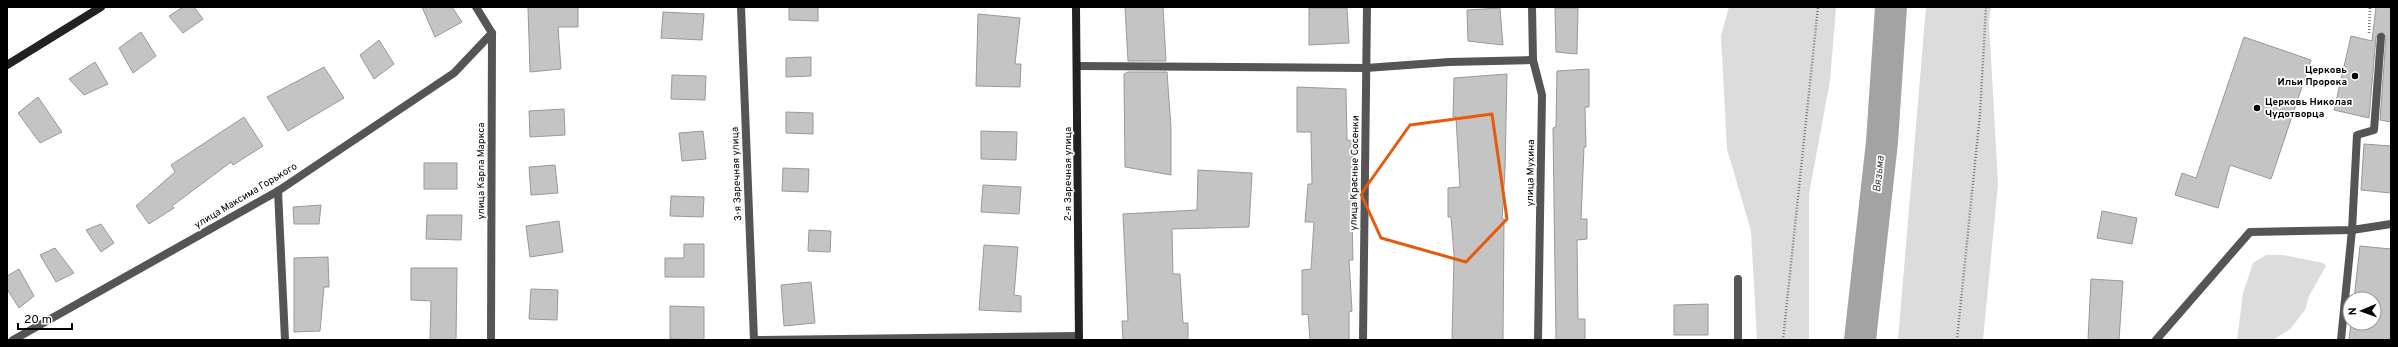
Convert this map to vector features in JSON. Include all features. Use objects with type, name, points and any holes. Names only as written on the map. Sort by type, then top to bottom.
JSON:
[{"type":"main road","points":[[7,65],[101,7]]},
{"type":"main road","name":"2-я Заречная улица","points":[[1076,7],[1079,338]]},
{"type":"street","points":[[476,7],[492,32]]},
{"type":"street","name":"3-я Заречная улица","points":[[741,7],[754,340]]},
{"type":"street","name":"улица Красные Сосенки","points":[[1363,340],[1367,7]]},
{"type":"street","name":"улица Мухина","points":[[1532,7],[1534,60],[1542,95],[1538,340]]},
{"type":"street","name":"улица Максима Горького","points":[[13,340],[278,191],[454,73],[492,32]]},
{"type":"street","name":"улица Карла Маркса","points":[[491,340],[492,32]]},
{"type":"street","points":[[2341,340],[2352,230],[2357,135],[2374,130],[2381,37]]},
{"type":"street","points":[[1077,66],[1366,68],[1449,62],[1534,60]]},
{"type":"street","points":[[278,191],[285,340]]},
{"type":"street","points":[[2156,340],[2250,232],[2352,230],[2391,224]]},
{"type":"street","points":[[1738,279],[1738,340]]},
{"type":"street","points":[[754,340],[1079,338]]},
{"type":"path","points":[[1783,340],[1818,7]]},
{"type":"path","points":[[1957,340],[1980,114],[1986,7]]},
{"type":"path","points":[[2370,7],[2368,33],[2381,37]]},
{"type":"highlighted area","points":[[1492,114],[1507,219],[1466,262],[1381,238],[1361,194],[1410,125]]},
{"type":"shaded area","points":[[1729,7],[1836,7],[1830,81],[1809,194],[1809,340],[1757,340],[1751,231],[1727,149],[1721,36]]},
{"type":"shaded area","points":[[1926,7],[1991,7],[1989,21],[1998,184],[1983,340],[1898,340]]},
{"type":"shaded area","points":[[2266,255],[2283,255],[2323,263],[2326,266],[2309,296],[2305,310],[2290,329],[2273,340],[2237,340],[2243,293],[2253,263]]},
{"type":"building","points":[[183,7],[194,7],[203,19],[183,33],[169,16]]},
{"type":"building","points":[[422,7],[452,7],[462,22],[435,37]]},
{"type":"building","points":[[528,7],[578,7],[578,27],[558,27],[561,69],[530,72]]},
{"type":"building","points":[[789,7],[818,7],[818,21],[789,20]]},
{"type":"building","points":[[1125,7],[1163,7],[1166,61],[1128,61]]},
{"type":"building","points":[[2376,7],[2391,7],[2391,122],[2380,120],[2386,37],[2382,32],[2376,37],[2369,118],[2334,110],[2351,36],[2372,41]]},
{"type":"building","points":[[1309,8],[1347,8],[1349,43],[1309,45]]},
{"type":"building","points":[[1500,8],[1503,45],[1468,41],[1467,10]]},
{"type":"building","points":[[1555,8],[1578,8],[1577,54],[1556,52]]},
{"type":"building","points":[[663,12],[704,14],[702,40],[661,38]]},
{"type":"building","points":[[978,14],[1020,18],[1015,64],[1021,64],[1020,87],[976,86]]},
{"type":"building","points":[[141,32],[156,56],[133,73],[119,48]]},
{"type":"building","name":"Церковь Николая Чудотворца","points":[[2244,37],[2311,60],[2271,179],[2230,165],[2218,208],[2175,195],[2182,173],[2196,178]]},
{"type":"building","points":[[379,40],[394,64],[374,79],[360,55]]},
{"type":"building","points":[[811,57],[811,76],[786,77],[786,58]]},
{"type":"building","points":[[95,62],[108,84],[84,95],[69,79]]},
{"type":"building","points":[[324,67],[344,98],[288,131],[267,97]]},
{"type":"building","points":[[1589,69],[1589,107],[1585,107],[1586,147],[1584,147],[1581,219],[1587,219],[1587,239],[1577,240],[1578,319],[1585,319],[1585,340],[1556,340],[1553,128],[1556,127],[1557,71]]},
{"type":"building","points":[[1128,72],[1167,72],[1171,128],[1171,175],[1125,167],[1124,74]]},
{"type":"building","points":[[1507,74],[1505,169],[1502,219],[1504,219],[1503,340],[1452,340],[1454,255],[1451,217],[1448,217],[1448,188],[1460,187],[1456,117],[1453,117],[1454,78]]},
{"type":"building","points":[[672,75],[706,76],[705,100],[671,99]]},
{"type":"building","points":[[1297,87],[1346,89],[1347,140],[1355,141],[1355,189],[1359,190],[1352,217],[1353,260],[1349,260],[1352,311],[1349,312],[1349,340],[1310,340],[1308,314],[1302,315],[1302,270],[1311,269],[1314,222],[1305,222],[1308,184],[1312,184],[1311,132],[1297,132]]},
{"type":"building","points":[[38,97],[62,132],[40,143],[18,113]]},
{"type":"building","points":[[564,109],[565,135],[530,137],[529,111]]},
{"type":"building","points":[[786,112],[813,113],[813,134],[786,133]]},
{"type":"building","points":[[244,117],[263,146],[233,165],[231,162],[172,206],[174,208],[149,224],[136,206],[175,172],[171,165]]},
{"type":"building","points":[[703,131],[706,159],[682,161],[679,133]]},
{"type":"building","points":[[981,131],[1017,132],[1016,160],[981,159]]},
{"type":"building","points":[[2364,144],[2391,146],[2391,193],[2361,190]]},
{"type":"building","points":[[424,163],[457,163],[457,189],[424,189]]},
{"type":"building","points":[[555,165],[558,193],[531,195],[529,167]]},
{"type":"building","points":[[783,168],[809,169],[808,192],[782,191]]},
{"type":"building","points":[[1198,170],[1252,173],[1249,227],[1172,229],[1173,274],[1180,274],[1183,323],[1188,323],[1188,340],[1123,340],[1122,321],[1128,321],[1123,214],[1197,210]]},
{"type":"building","points":[[983,185],[1021,187],[1019,214],[981,212]]},
{"type":"building","points":[[671,196],[704,197],[703,217],[670,216]]},
{"type":"building","points":[[321,205],[319,224],[294,224],[293,207]]},
{"type":"building","points":[[2102,211],[2137,218],[2132,244],[2097,238]]},
{"type":"building","points":[[427,215],[462,215],[461,240],[426,239]]},
{"type":"building","points":[[559,221],[563,252],[530,257],[526,226]]},
{"type":"building","points":[[101,224],[114,243],[101,252],[86,230]]},
{"type":"building","points":[[809,230],[831,231],[830,252],[808,251]]},
{"type":"building","points":[[684,244],[704,244],[704,277],[665,277],[665,258],[684,258]]},
{"type":"building","points":[[984,245],[1018,247],[1014,295],[1021,296],[1021,312],[979,310]]},
{"type":"building","points":[[2360,246],[2391,249],[2391,340],[2349,340],[2350,331],[2382,331],[2382,291],[2355,291]]},
{"type":"building","points":[[55,248],[74,273],[56,282],[40,255]]},
{"type":"building","points":[[328,257],[329,287],[324,287],[320,331],[294,332],[294,258]]},
{"type":"building","points":[[411,268],[457,268],[456,340],[430,340],[431,301],[411,300]]},
{"type":"building","points":[[19,269],[34,296],[19,308],[7,289],[7,276]]},
{"type":"building","points":[[2091,279],[2123,281],[2119,340],[2088,340]]},
{"type":"building","points":[[811,282],[815,323],[784,326],[781,285]]},
{"type":"building","points":[[531,289],[558,290],[557,320],[529,319]]},
{"type":"building","points":[[1708,304],[1708,335],[1674,335],[1674,305]]},
{"type":"building","points":[[670,306],[704,307],[704,340],[670,339]]},
{"type":"waterway","name":"Вязьма","points":[[1860,340],[1882,142],[1891,7]]},
{"type":"place","name":"Церковь Ильи Пророка","points":[[2355,76]]},
{"type":"place","name":"Церковь Николая Чудотворца","points":[[2257,108]]}]
